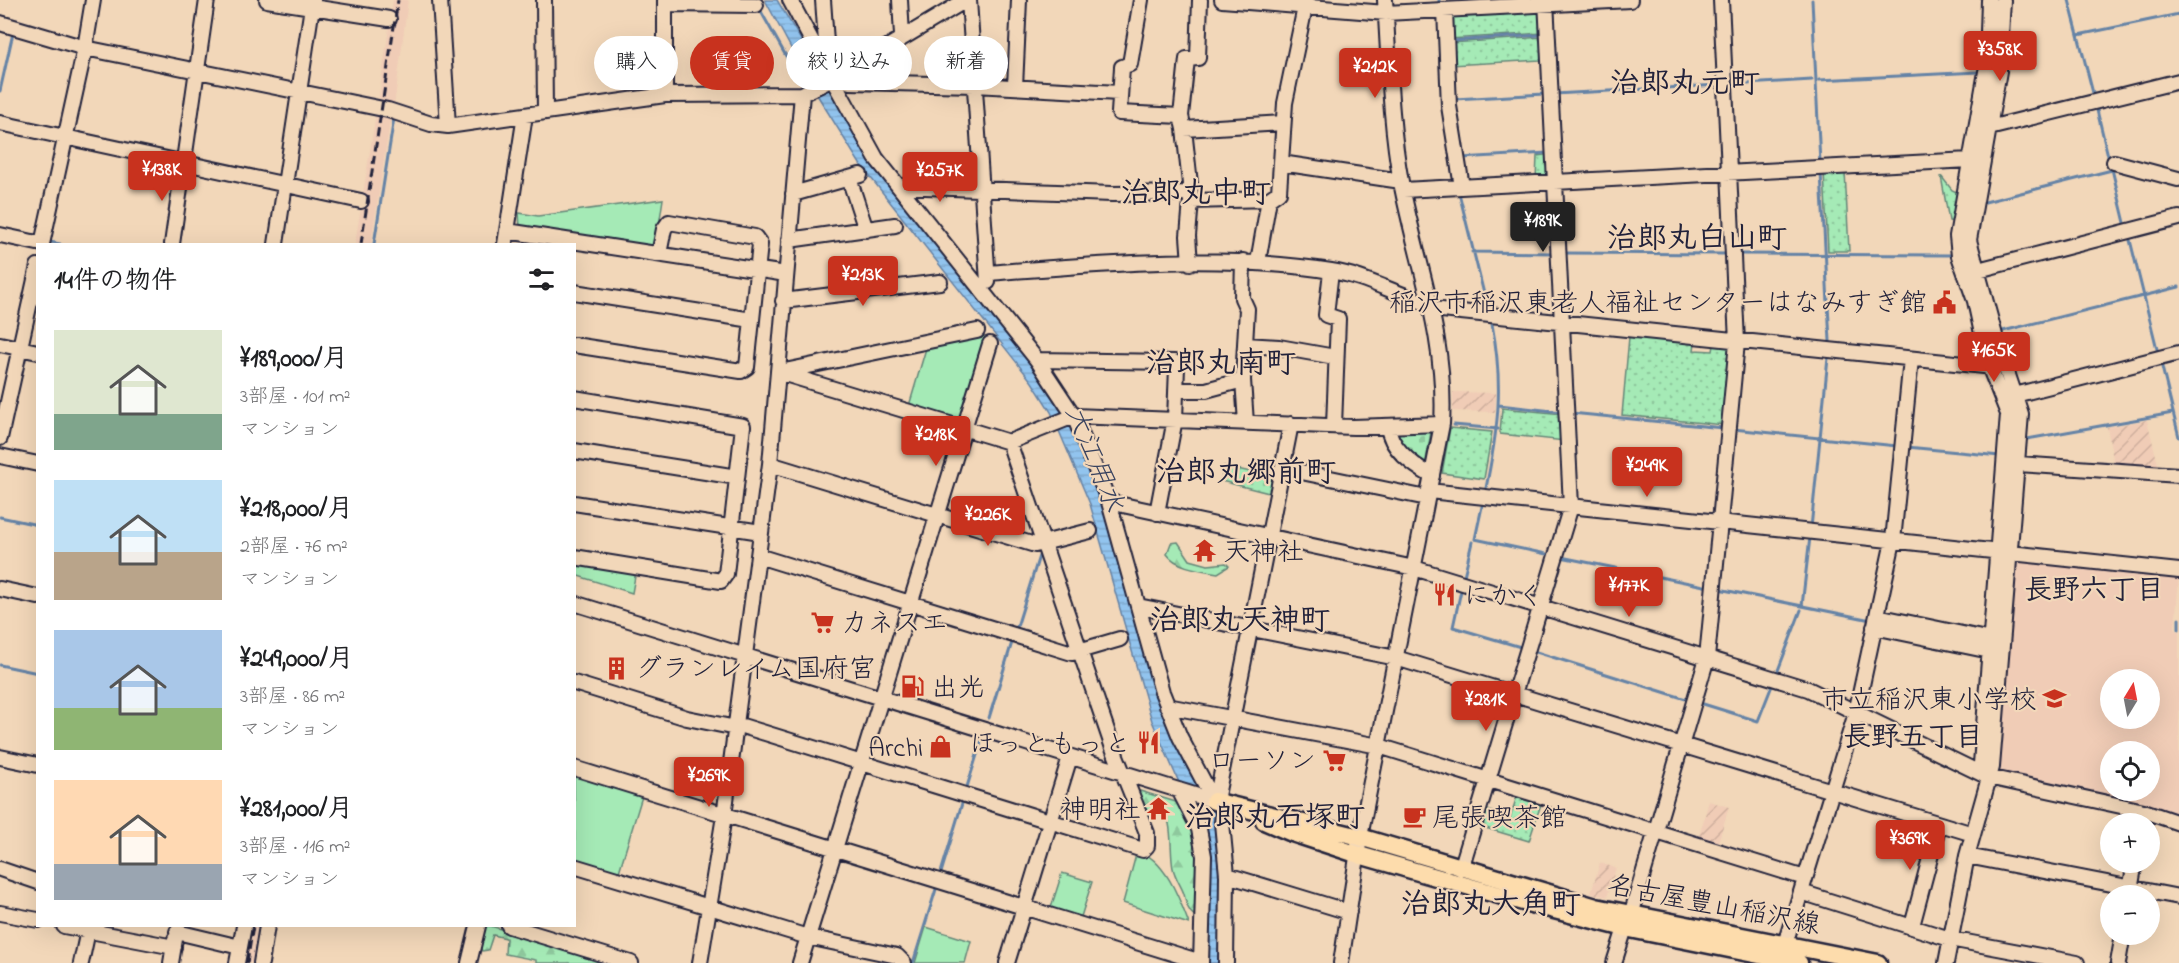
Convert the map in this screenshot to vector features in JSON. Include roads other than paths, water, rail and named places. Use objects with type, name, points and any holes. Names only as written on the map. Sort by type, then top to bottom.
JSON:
[{"type":"main road","name":"名古屋豊山稲沢線","points":[[1219,802],[1360,837],[1628,922]]},
{"type":"main road","name":"名古屋豊山稲沢線","points":[[1219,802],[1292,833],[1359,855],[1628,922],[1781,955],[1878,963]]},
{"type":"main road","name":"名古屋豊山稲沢線","points":[[1781,955],[1799,963]]},
{"type":"street","points":[[42,243],[85,48],[93,0]]},
{"type":"street","points":[[172,243],[207,0]]},
{"type":"street","points":[[267,0],[313,4],[389,19]]},
{"type":"street","points":[[440,0],[448,126]]},
{"type":"street","points":[[544,0],[545,112]]},
{"type":"street","points":[[790,0],[809,36]]},
{"type":"street","points":[[823,0],[826,36]]},
{"type":"street","points":[[900,0],[902,36],[968,0],[971,36]]},
{"type":"street","points":[[1015,87],[1019,0]]},
{"type":"street","points":[[1141,0],[1130,64],[1122,67],[1119,113],[1183,122],[1283,123]]},
{"type":"street","points":[[1190,263],[1188,236],[1191,197],[1183,122],[1187,59],[1198,58],[1200,0]]},
{"type":"street","points":[[1222,0],[1445,10],[1546,2],[1630,0]]},
{"type":"street","points":[[1614,963],[1656,832],[1707,658],[1737,342],[1721,0]]},
{"type":"street","points":[[1946,963],[1966,856],[1992,767],[2003,553],[2008,414],[1989,366],[1975,301],[1959,256],[1957,236],[1987,66],[1989,0]]},
{"type":"street","points":[[1988,777],[1981,764],[1990,646],[2018,464],[2021,414],[1969,240],[1999,71],[2003,0]]},
{"type":"street","points":[[665,95],[665,2],[756,5]]},
{"type":"street","points":[[1461,869],[1571,506],[1546,2]]},
{"type":"street","points":[[276,243],[313,4]]},
{"type":"street","points":[[899,186],[1269,199],[1279,192],[1283,123],[1302,4]]},
{"type":"street","points":[[1341,963],[1360,837],[1442,424],[1443,368],[1402,185],[1392,114],[1385,6]]},
{"type":"street","points":[[1445,10],[1449,106],[1462,187]]},
{"type":"street","points":[[0,23],[85,48],[299,92],[448,126],[665,95],[807,91],[793,194],[770,464],[724,816],[700,963]]},
{"type":"street","points":[[1989,128],[2179,81]]},
{"type":"street","points":[[1008,87],[1119,93]]},
{"type":"street","points":[[838,90],[876,158],[1036,360],[1074,416],[1109,502],[1167,706],[1180,737],[1219,802]]},
{"type":"street","points":[[975,90],[989,301]]},
{"type":"street","points":[[525,115],[506,238],[554,243]]},
{"type":"street","points":[[0,123],[362,201]]},
{"type":"street","points":[[1281,163],[1402,185],[1462,187],[1970,160]]},
{"type":"street","points":[[2114,162],[2179,179],[2179,194]]},
{"type":"street","points":[[793,194],[854,176],[866,230]]},
{"type":"street","points":[[1258,262],[1269,199]]},
{"type":"street","points":[[1978,270],[2179,218]]},
{"type":"street","points":[[576,345],[741,371],[747,367],[760,244],[755,237],[669,222],[664,230],[659,254]]},
{"type":"street","points":[[789,240],[895,225]]},
{"type":"street","points":[[0,235],[37,243]]},
{"type":"street","points":[[576,245],[659,254],[786,274]]},
{"type":"street","points":[[1243,261],[1242,298],[1247,309],[1243,380],[1246,423]]},
{"type":"street","points":[[988,273],[1078,266],[1258,262],[1363,277],[1406,298],[1431,307],[1737,342],[1911,359],[1989,366],[2003,360]]},
{"type":"street","points":[[1331,271],[1326,315],[1338,319],[1334,426]]},
{"type":"street","points":[[0,438],[36,275]]},
{"type":"street","points":[[783,301],[940,282]]},
{"type":"street","points":[[576,292],[752,320]]},
{"type":"street","points":[[778,372],[977,331]]},
{"type":"street","points":[[0,344],[36,352]]},
{"type":"street","points":[[800,963],[990,344]]},
{"type":"street","points":[[1245,345],[1279,347],[1335,357]]},
{"type":"street","points":[[2015,395],[2179,353]]},
{"type":"street","points":[[1781,955],[1856,713],[1893,541],[1911,359]]},
{"type":"street","points":[[1036,360],[1174,362],[1177,367],[1174,419],[1157,513]]},
{"type":"street","points":[[778,372],[1010,442],[1074,416],[1334,426],[1442,424]]},
{"type":"street","points":[[1176,390],[1206,390],[1243,380]]},
{"type":"street","points":[[576,398],[737,423],[743,426],[726,574],[721,581],[576,557]]},
{"type":"street","points":[[1226,963],[1227,875],[1219,802],[1233,718],[1291,424]]},
{"type":"street","points":[[1388,426],[1388,433],[1400,452],[1410,463],[1432,476]]},
{"type":"street","points":[[576,684],[687,718],[736,726],[1143,850],[1149,841],[1147,833],[1122,773],[1079,652],[1010,442]]},
{"type":"street","points":[[576,451],[737,477]]},
{"type":"street","points":[[0,456],[36,464]]},
{"type":"street","points":[[770,464],[1035,545],[1043,545],[1090,531]]},
{"type":"street","points":[[2018,464],[2179,475]]},
{"type":"street","points":[[1282,468],[1428,494],[1571,506],[2179,571]]},
{"type":"street","points":[[1109,502],[1268,539],[1414,568],[1808,689],[1988,777],[2128,813]]},
{"type":"street","points":[[576,503],[761,532]]},
{"type":"street","points":[[758,555],[1072,653],[1120,639]]},
{"type":"street","points":[[0,589],[36,597]]},
{"type":"street","points":[[576,604],[1219,802]]},
{"type":"street","points":[[1138,606],[1396,658],[1973,834]]},
{"type":"street","points":[[1875,621],[1990,646]]},
{"type":"street","points":[[1167,706],[1379,746],[1656,832],[1950,939],[2078,963]]},
{"type":"street","points":[[0,757],[36,765]]},
{"type":"street","points":[[1007,963],[1070,757]]},
{"type":"street","points":[[576,769],[1201,962],[1204,856],[1199,829],[1180,791]]},
{"type":"street","points":[[2160,820],[2179,823]]},
{"type":"street","points":[[1912,926],[1939,824]]},
{"type":"street","points":[[1966,856],[2100,885]]},
{"type":"street","points":[[576,867],[808,937],[897,956],[904,963]]},
{"type":"street","points":[[0,869],[36,881]]},
{"type":"street","points":[[1227,875],[1349,912]]},
{"type":"street","points":[[2160,895],[2179,897]]},
{"type":"street","points":[[0,913],[36,916]]},
{"type":"street","points":[[237,963],[244,927]]},
{"type":"street","points":[[261,963],[267,927]]},
{"type":"street","points":[[469,963],[478,927]]},
{"type":"street","points":[[512,927],[631,963]]},
{"type":"street","points":[[81,963],[89,928],[174,947]]},
{"type":"street","points":[[171,963],[177,929],[240,947]]},
{"type":"street","points":[[2118,963],[2121,945]]},
{"type":"water","points":[[765,0],[777,0],[799,36],[786,36],[786,39]]},
{"type":"water","points":[[814,90],[831,90],[873,160],[1038,369],[1067,413],[1103,498],[1174,740],[1215,814],[1214,822],[1220,845],[1220,963],[1206,963],[1207,846],[1152,721],[1090,504],[1051,412],[1032,382],[860,164]]},
{"type":"waterway","points":[[1812,0],[1820,163]]},
{"type":"waterway","points":[[2069,0],[2094,97]]},
{"type":"waterway","points":[[759,8],[786,56]]},
{"type":"waterway","points":[[2078,35],[2179,14]]},
{"type":"waterway","points":[[0,91],[13,33],[10,33]]},
{"type":"waterway","points":[[1451,41],[1541,35]]},
{"type":"waterway","points":[[1819,80],[1978,72]]},
{"type":"waterway","points":[[1730,85],[1812,80]]},
{"type":"waterway","points":[[1554,94],[1720,85]]},
{"type":"waterway","points":[[1454,99],[1545,94]]},
{"type":"waterway","points":[[2096,106],[2109,160]]},
{"type":"waterway","points":[[374,243],[394,118]]},
{"type":"waterway","points":[[1461,158],[1548,153]]},
{"type":"waterway","points":[[2112,169],[2126,227]]},
{"type":"waterway","points":[[1981,203],[2112,170]]},
{"type":"waterway","points":[[1821,173],[1830,341]]},
{"type":"waterway","points":[[1459,193],[1487,306]]},
{"type":"waterway","points":[[2129,236],[2158,353]]},
{"type":"waterway","points":[[50,242],[55,243]]},
{"type":"waterway","points":[[1472,252],[1554,253]]},
{"type":"waterway","points":[[1564,253],[1728,254]]},
{"type":"waterway","points":[[1737,254],[1954,255]]},
{"type":"waterway","points":[[1999,332],[2179,287]]},
{"type":"waterway","points":[[1485,493],[1498,409],[1498,368],[1492,324]]},
{"type":"waterway","points":[[1811,528],[1828,358]]},
{"type":"waterway","points":[[2161,363],[2179,437]]},
{"type":"waterway","points":[[1999,371],[2007,392]]},
{"type":"waterway","points":[[1499,405],[1562,412]]},
{"type":"waterway","points":[[1571,413],[1723,428]]},
{"type":"waterway","points":[[2027,439],[2173,413]]},
{"type":"waterway","points":[[1454,425],[1498,429]]},
{"type":"waterway","points":[[1733,429],[1897,446]]},
{"type":"waterway","points":[[1907,447],[2000,456]]},
{"type":"waterway","points":[[1483,502],[1475,539],[1551,555]]},
{"type":"waterway","points":[[0,517],[36,525]]},
{"type":"waterway","points":[[1802,606],[1810,537]]},
{"type":"waterway","points":[[1464,576],[1472,542]]},
{"type":"waterway","points":[[1016,630],[1039,556]]},
{"type":"waterway","points":[[1561,557],[1709,587]]},
{"type":"waterway","points":[[1462,586],[1453,627],[1524,648]]},
{"type":"waterway","points":[[1719,589],[1871,620]]},
{"type":"waterway","points":[[1777,673],[1801,610]]},
{"type":"waterway","points":[[2179,619],[2179,629]]},
{"type":"waterway","points":[[989,718],[1013,639]]},
{"type":"waterway","points":[[1533,651],[1689,700]]},
{"type":"waterway","points":[[0,665],[36,673]]},
{"type":"waterway","points":[[1700,703],[1758,721],[1773,683]]},
{"type":"waterway","points":[[966,790],[981,742]]},
{"type":"waterway","points":[[940,876],[963,800]]},
{"type":"waterway","points":[[913,963],[937,886]]},
{"type":"railway","points":[[361,243],[398,0]]},
{"type":"railway","points":[[247,963],[253,927]]},
{"type":"place","name":"稲沢市稲沢東老人福祉センターはなみすぎ館","points":[[1945,302]]},
{"type":"place","name":"天神社","points":[[1205,551]]},
{"type":"place","name":"にかく","points":[[1445,595]]},
{"type":"place","name":"カネスエ","points":[[823,622]]},
{"type":"place","name":"グランレイム国府宮","points":[[617,668]]},
{"type":"place","name":"出光","points":[[913,687]]},
{"type":"place","name":"市立稲沢東小学校","points":[[2055,699]]},
{"type":"place","name":"ほっともっと","points":[[1149,743]]},
{"type":"place","name":"Archi","points":[[941,747]]},
{"type":"place","name":"ローソン","points":[[1334,760]]},
{"type":"place","name":"神明社","points":[[1159,809]]},
{"type":"place","name":"尾張喫茶館","points":[[1414,817]]},
{"type":"district","name":"治郎丸元町","points":[[1685,82]]},
{"type":"district","name":"治郎丸中町","points":[[1196,192]]},
{"type":"district","name":"治郎丸白山町","points":[[1697,237]]},
{"type":"district","name":"治郎丸南町","points":[[1221,362]]},
{"type":"district","name":"治郎丸郷前町","points":[[1246,471]]},
{"type":"district","name":"長野六丁目","points":[[2094,588]]},
{"type":"district","name":"治郎丸天神町","points":[[1240,619]]},
{"type":"district","name":"長野五丁目","points":[[1913,735]]},
{"type":"district","name":"治郎丸石塚町","points":[[1275,816]]},
{"type":"district","name":"治郎丸大角町","points":[[1491,903]]},
{"type":"water label","name":"大江用水","points":[[1096,458]]}]
